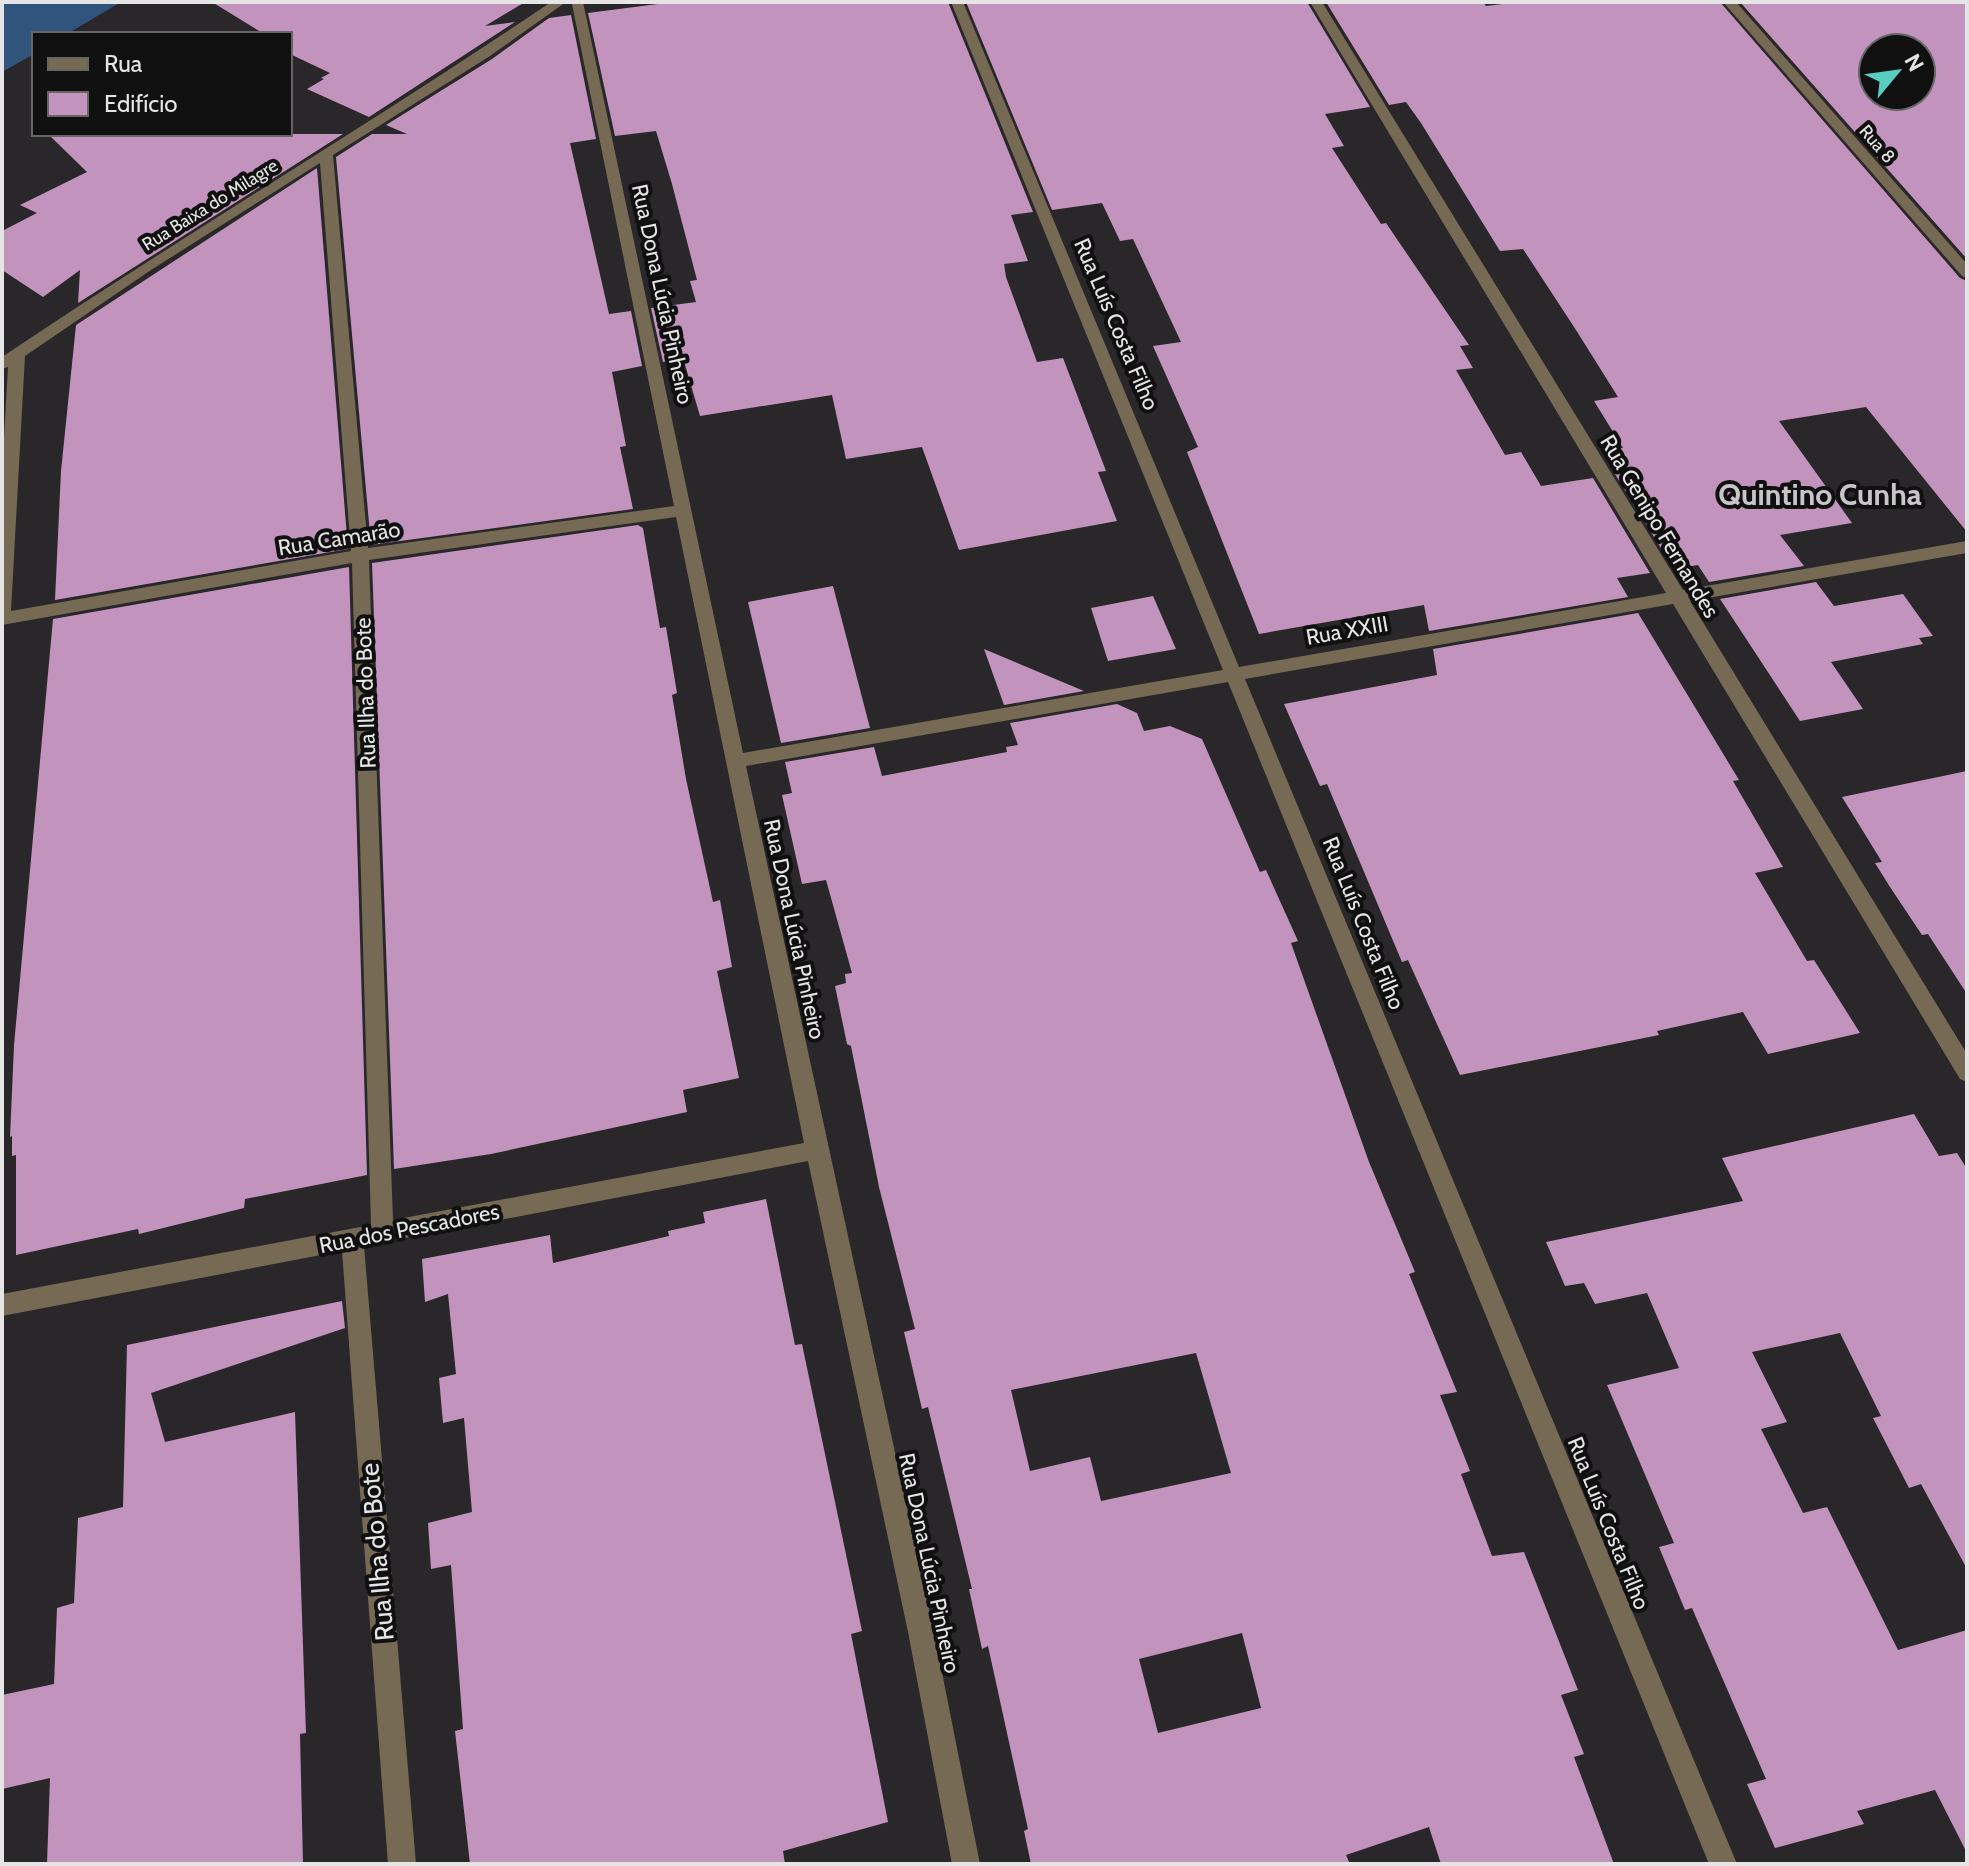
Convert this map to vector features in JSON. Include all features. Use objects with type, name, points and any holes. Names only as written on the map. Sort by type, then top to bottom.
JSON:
[{"type":"street","name":"Rua Baixa do Milagre","points":[[2,364],[146,267],[576,2]]},
{"type":"street","name":"Rua Dona Lúcia Pinheiro","points":[[576,2],[685,510],[816,1150],[921,1632],[966,1864]]},
{"type":"street","name":"Rua Luís Costa Filho","points":[[957,2],[1723,1864]]},
{"type":"street","name":"Rua Genipo Fernandes","points":[[1316,2],[1967,1073]]},
{"type":"street","name":"Rua 8","points":[[1729,2],[1967,273]]},
{"type":"street","name":"Rua Ilha do Bote","points":[[326,154],[360,555],[382,1234]]},
{"type":"street","points":[[2,619],[17,352]]},
{"type":"street","name":"Rua Camarão","points":[[2,619],[360,555],[685,510]]},
{"type":"street","name":"Rua XXIII","points":[[736,761],[1967,547]]},
{"type":"street","name":"Rua dos Pescadores","points":[[2,1305],[816,1150]]},
{"type":"street","name":"Rua Ilha do Bote","points":[[352,1240],[402,1864]]},
{"type":"water","points":[[2,2],[121,2],[70,32],[32,32],[32,55],[2,72]]},
{"type":"building","points":[[212,2],[525,2],[485,26],[515,22],[369,117],[307,89],[330,73],[292,55],[292,32],[261,32]]},
{"type":"building","points":[[673,2],[948,2],[1033,212],[1011,215],[1028,261],[1004,264],[1006,277],[1037,362],[1063,358],[1106,471],[1098,472],[1117,521],[959,550],[922,447],[846,459],[832,395],[700,416],[683,358],[663,362],[651,308],[696,302],[690,281],[697,280],[672,184],[656,131],[615,136],[588,13]]},
{"type":"building","points":[[966,2],[1307,2],[1370,107],[1325,114],[1344,146],[1332,148],[1381,224],[1386,223],[1469,345],[1460,346],[1473,368],[1456,370],[1505,455],[1521,452],[1541,486],[1593,478],[1650,573],[1617,578],[1628,597],[1429,631],[1424,605],[1259,634],[1187,452],[1198,447],[1153,346],[1181,342],[1133,239],[1120,241],[1102,203],[1052,210]]},
{"type":"building","points":[[1326,2],[1483,2],[1486,6],[1519,2],[1720,2],[1960,278],[1967,281],[1967,532],[1866,407],[1779,421],[1852,523],[1780,535],[1804,566],[1709,582],[1698,565],[1674,569],[1615,474],[1629,472],[1615,449],[1623,448],[1594,401],[1618,397],[1523,249],[1500,251],[1421,123],[1406,102],[1389,105]]},
{"type":"building","points":[[1740,2],[1967,2],[1967,259]]},
{"type":"building","points":[[571,15],[596,139],[570,143],[609,314],[631,311],[642,366],[612,372],[626,446],[620,447],[633,509],[371,545],[336,157],[372,134],[407,134],[386,125],[492,59],[549,18]]},
{"type":"building","points":[[343,134],[78,303],[80,270],[43,297],[2,270],[2,231],[37,213],[20,205],[87,172],[50,136]]},
{"type":"building","points":[[317,168],[348,549],[55,600],[61,471],[76,325]]},
{"type":"building","points":[[638,525],[643,528],[660,628],[666,627],[677,693],[672,695],[686,779],[713,902],[720,900],[732,967],[717,971],[739,1078],[683,1090],[687,1112],[491,1154],[394,1169],[372,563]]},
{"type":"building","points":[[349,567],[367,1175],[245,1199],[244,1208],[139,1234],[138,1229],[16,1255],[16,1155],[12,1156],[10,1137],[14,1045],[53,619]]},
{"type":"building","points":[[1816,582],[1834,606],[1903,594],[1933,636],[1919,638],[1923,644],[1831,662],[1863,709],[1800,721],[1720,599]]},
{"type":"building","points":[[833,586],[870,728],[781,743],[748,602]]},
{"type":"building","points":[[1153,596],[1176,649],[1108,661],[1091,608]]},
{"type":"building","points":[[1638,613],[1739,780],[1733,781],[1783,867],[1755,873],[1807,961],[1814,960],[1860,1033],[1768,1054],[1743,1012],[1657,1031],[1659,1035],[1460,1075],[1408,960],[1402,962],[1327,784],[1320,786],[1284,704],[1437,675],[1433,649]]},
{"type":"building","points":[[984,649],[1084,691],[1004,705]]},
{"type":"building","points":[[1117,704],[1137,713],[1144,731],[1170,726],[1202,739],[1260,872],[1266,870],[1298,941],[1291,943],[1369,1162],[1415,1272],[1409,1274],[1457,1392],[1440,1395],[1470,1471],[1461,1474],[1492,1556],[1524,1552],[1578,1690],[1561,1695],[1584,1754],[1574,1757],[1614,1864],[1441,1864],[1429,1827],[1346,1855],[1350,1864],[1031,1864],[1024,1831],[1028,1829],[988,1646],[982,1649],[969,1589],[972,1589],[928,1407],[922,1409],[904,1332],[915,1329],[879,1187],[851,1046],[847,1044],[835,986],[846,983],[845,974],[852,973],[826,880],[802,884],[782,795],[792,793],[785,762],[874,747],[882,776],[1007,752],[1006,747],[1018,745],[1010,723]],"holes":[[[1196,1353],[1231,1473],[1101,1501],[1090,1457],[1030,1471],[1011,1390]],[[1242,1633],[1261,1708],[1158,1733],[1139,1659]]]},
{"type":"building","points":[[1967,771],[1967,994],[1928,934],[1922,935],[1890,887],[1875,863],[1882,862],[1842,797]]},
{"type":"building","points":[[1914,1114],[1939,1156],[1957,1153],[1967,1169],[1967,1569],[1921,1484],[1909,1488],[1873,1418],[1881,1416],[1840,1333],[1752,1352],[1787,1422],[1761,1429],[1803,1513],[1827,1507],[1898,1650],[1967,1630],[1967,1853],[1935,1790],[1857,1811],[1864,1824],[1775,1848],[1747,1784],[1766,1779],[1692,1608],[1685,1610],[1659,1547],[1674,1543],[1607,1385],[1679,1368],[1647,1293],[1595,1304],[1584,1283],[1565,1286],[1546,1242],[1743,1201],[1722,1158]]},
{"type":"building","points":[[766,1199],[795,1345],[802,1344],[862,1631],[851,1634],[888,1822],[783,1851],[785,1864],[470,1864],[455,1731],[463,1729],[451,1565],[431,1569],[428,1523],[472,1512],[464,1418],[443,1423],[439,1378],[456,1374],[448,1294],[425,1302],[422,1259],[550,1235],[553,1263],[669,1236],[668,1231],[705,1223],[703,1212]]},
{"type":"building","points":[[342,1301],[345,1328],[151,1393],[165,1442],[295,1412],[306,1733],[300,1734],[303,1864],[47,1864],[50,1778],[2,1789],[2,1695],[54,1684],[57,1608],[74,1603],[78,1518],[123,1507],[127,1345]]},
{"type":"district","name":"Quintino Cunha","points":[[1820,495]]}]
